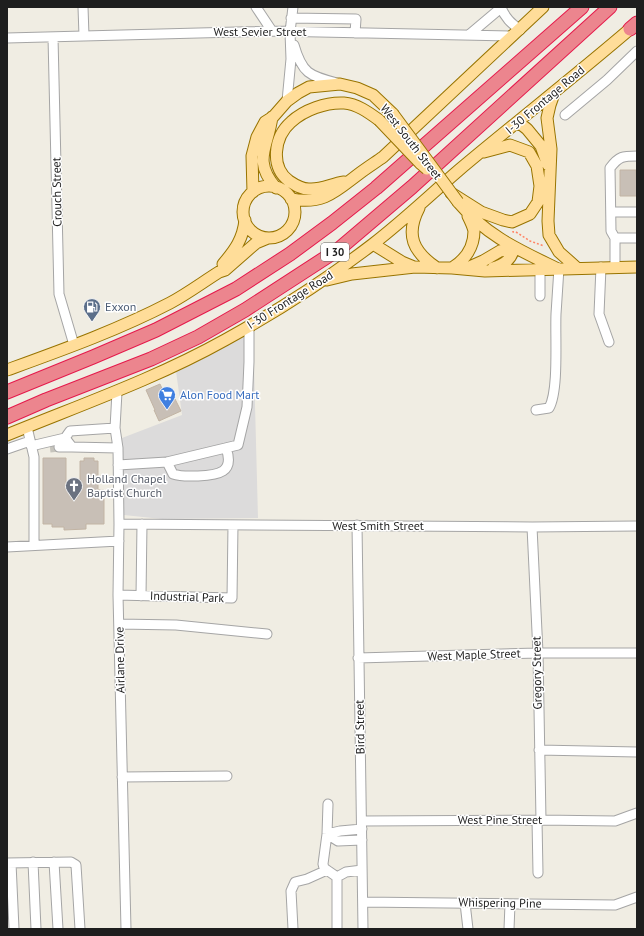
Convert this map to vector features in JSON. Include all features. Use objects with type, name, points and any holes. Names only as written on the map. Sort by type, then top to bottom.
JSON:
[{"type":"highway","name":"I 30","points":[[7,392],[93,358],[156,330],[236,289],[290,254],[376,188],[582,7]]},
{"type":"highway","name":"I 30","points":[[7,417],[151,359],[198,337],[245,310],[339,249],[412,187],[610,7]]},
{"type":"main road","points":[[291,199],[303,201],[320,198],[339,190],[359,173],[383,157],[543,7]]},
{"type":"main road","name":"I-30 Frontage Road","points":[[7,435],[117,392],[223,341],[320,282],[372,244],[421,204],[458,170],[482,152],[634,26]]},
{"type":"main road","name":"West South Street","points":[[253,192],[252,156],[256,137],[265,122],[287,101],[309,87],[340,84],[357,88],[374,96],[393,114],[449,191],[467,213],[495,237],[514,248],[558,268]]},
{"type":"main road","points":[[556,90],[550,104],[547,118],[551,149],[548,221],[550,236],[559,252],[578,268]]},
{"type":"main road","points":[[350,181],[337,183],[322,189],[308,190],[296,186],[285,178],[278,165],[276,150],[281,135],[290,123],[301,115],[317,107],[334,103],[355,105],[379,120],[426,169],[436,173]]},
{"type":"main road","name":"West South Street","points":[[272,116],[265,142],[263,158],[264,167],[276,188]]},
{"type":"main road","points":[[518,122],[527,129],[541,146],[550,170]]},
{"type":"main road","points":[[449,191],[481,212],[503,220],[512,222],[530,214],[538,202],[540,186],[537,166],[529,152],[510,145],[482,152]]},
{"type":"main road","points":[[7,370],[74,345],[129,322],[171,302],[219,272],[225,270],[256,243],[286,232],[293,222],[295,210],[291,199],[282,190],[264,187],[253,192],[249,197],[244,208],[245,220],[243,234],[234,250],[222,264],[219,272]]},
{"type":"main road","points":[[421,204],[412,224],[413,241],[422,257],[437,268]]},
{"type":"main road","points":[[452,268],[467,256],[472,243],[474,230],[467,213]]},
{"type":"main road","points":[[245,220],[252,231],[268,238]]},
{"type":"main road","name":"West South Street","points":[[372,244],[402,262],[415,267]]},
{"type":"main road","points":[[464,270],[500,251],[514,248],[512,256],[504,264],[485,271]]},
{"type":"main road","name":"West South Street","points":[[320,282],[352,274],[415,267],[485,271],[637,267]]},
{"type":"street","points":[[83,7],[84,36]]},
{"type":"street","points":[[256,7],[272,31]]},
{"type":"street","points":[[287,101],[291,59],[290,32],[293,7]]},
{"type":"street","points":[[470,34],[502,7],[504,16],[517,33]]},
{"type":"street","points":[[292,18],[356,19],[355,33]]},
{"type":"street","name":"West Sevier Street","points":[[7,38],[272,31],[470,34],[517,33]]},
{"type":"street","points":[[290,32],[296,54],[306,72],[315,77],[340,84]]},
{"type":"street","name":"Crouch Street","points":[[53,37],[59,294],[74,345]]},
{"type":"street","points":[[565,115],[607,80],[637,51]]},
{"type":"street","points":[[615,267],[615,238],[611,231],[610,168],[623,156],[637,156]]},
{"type":"street","points":[[611,212],[637,212]]},
{"type":"street","points":[[615,238],[637,238]]},
{"type":"street","points":[[601,267],[599,314],[609,342]]},
{"type":"street","points":[[536,410],[549,408],[552,403],[555,388],[558,268]]},
{"type":"street","points":[[540,270],[540,296]]},
{"type":"street","points":[[118,465],[167,462],[238,445],[247,407],[249,326]]},
{"type":"street","name":"Airlane Drive","points":[[117,392],[115,428],[118,448],[118,595],[126,929]]},
{"type":"street","points":[[27,427],[34,444],[34,545]]},
{"type":"street","points":[[7,449],[65,438],[70,431],[115,428]]},
{"type":"street","points":[[65,438],[72,447]]},
{"type":"street","points":[[34,444],[43,448],[118,448]]},
{"type":"street","points":[[167,462],[173,474],[180,477],[215,475],[222,473],[228,467],[229,454],[226,448]]},
{"type":"street","name":"West Smith Street","points":[[119,524],[532,527],[637,526]]},
{"type":"street","points":[[141,596],[142,524]]},
{"type":"street","name":"Industrial Park","points":[[118,595],[232,598],[233,525]]},
{"type":"street","name":"Bird Street","points":[[357,525],[363,929]]},
{"type":"street","name":"Gregory Street","points":[[532,527],[538,653],[538,873]]},
{"type":"street","points":[[7,547],[119,541]]},
{"type":"street","points":[[119,624],[176,624],[267,634]]},
{"type":"street","name":"West Maple Street","points":[[358,658],[538,653],[637,653]]},
{"type":"street","points":[[539,750],[637,752]]},
{"type":"street","points":[[122,777],[227,776]]},
{"type":"street","points":[[328,804],[327,834],[323,864],[337,877]]},
{"type":"street","name":"West Pine Street","points":[[327,834],[362,825],[539,820],[615,821],[637,814]]},
{"type":"street","points":[[327,834],[338,841],[362,840]]},
{"type":"street","points":[[33,862],[36,929]]},
{"type":"street","points":[[54,862],[58,929]]},
{"type":"street","points":[[14,929],[9,863],[71,862],[76,865],[80,929]]},
{"type":"street","points":[[293,929],[291,891],[295,882],[307,879],[328,870]]},
{"type":"street","points":[[337,877],[346,872],[362,870]]},
{"type":"street","points":[[337,877],[337,929]]},
{"type":"street","name":"Whispering Pine","points":[[363,902],[615,905],[637,897]]},
{"type":"street","points":[[465,903],[468,929]]},
{"type":"street","points":[[508,929],[510,904]]},
{"type":"path","points":[[513,229],[513,232],[516,232],[530,241],[548,247]]},
{"type":"shaded area","points":[[253,329],[258,518],[162,519],[124,515],[122,438],[182,415],[176,371]]},
{"type":"building","points":[[620,170],[636,170],[637,196],[620,196]]},
{"type":"building","points":[[160,384],[168,402],[175,399],[181,411],[159,421],[146,390]]},
{"type":"building","name":"Holland Chapel Baptist Church","points":[[43,458],[66,458],[66,490],[80,490],[80,461],[84,461],[84,458],[94,458],[94,461],[98,461],[98,490],[104,490],[104,524],[86,524],[86,529],[64,530],[64,527],[52,527],[52,524],[43,524]]},
{"type":"tunnel","points":[[50,448],[59,447]]},
{"type":"place","name":"Exxon","points":[[92,322]]},
{"type":"place","name":"Alon Food Mart","points":[[167,410]]},
{"type":"place","name":"Holland Chapel Baptist Church","points":[[74,501]]}]
